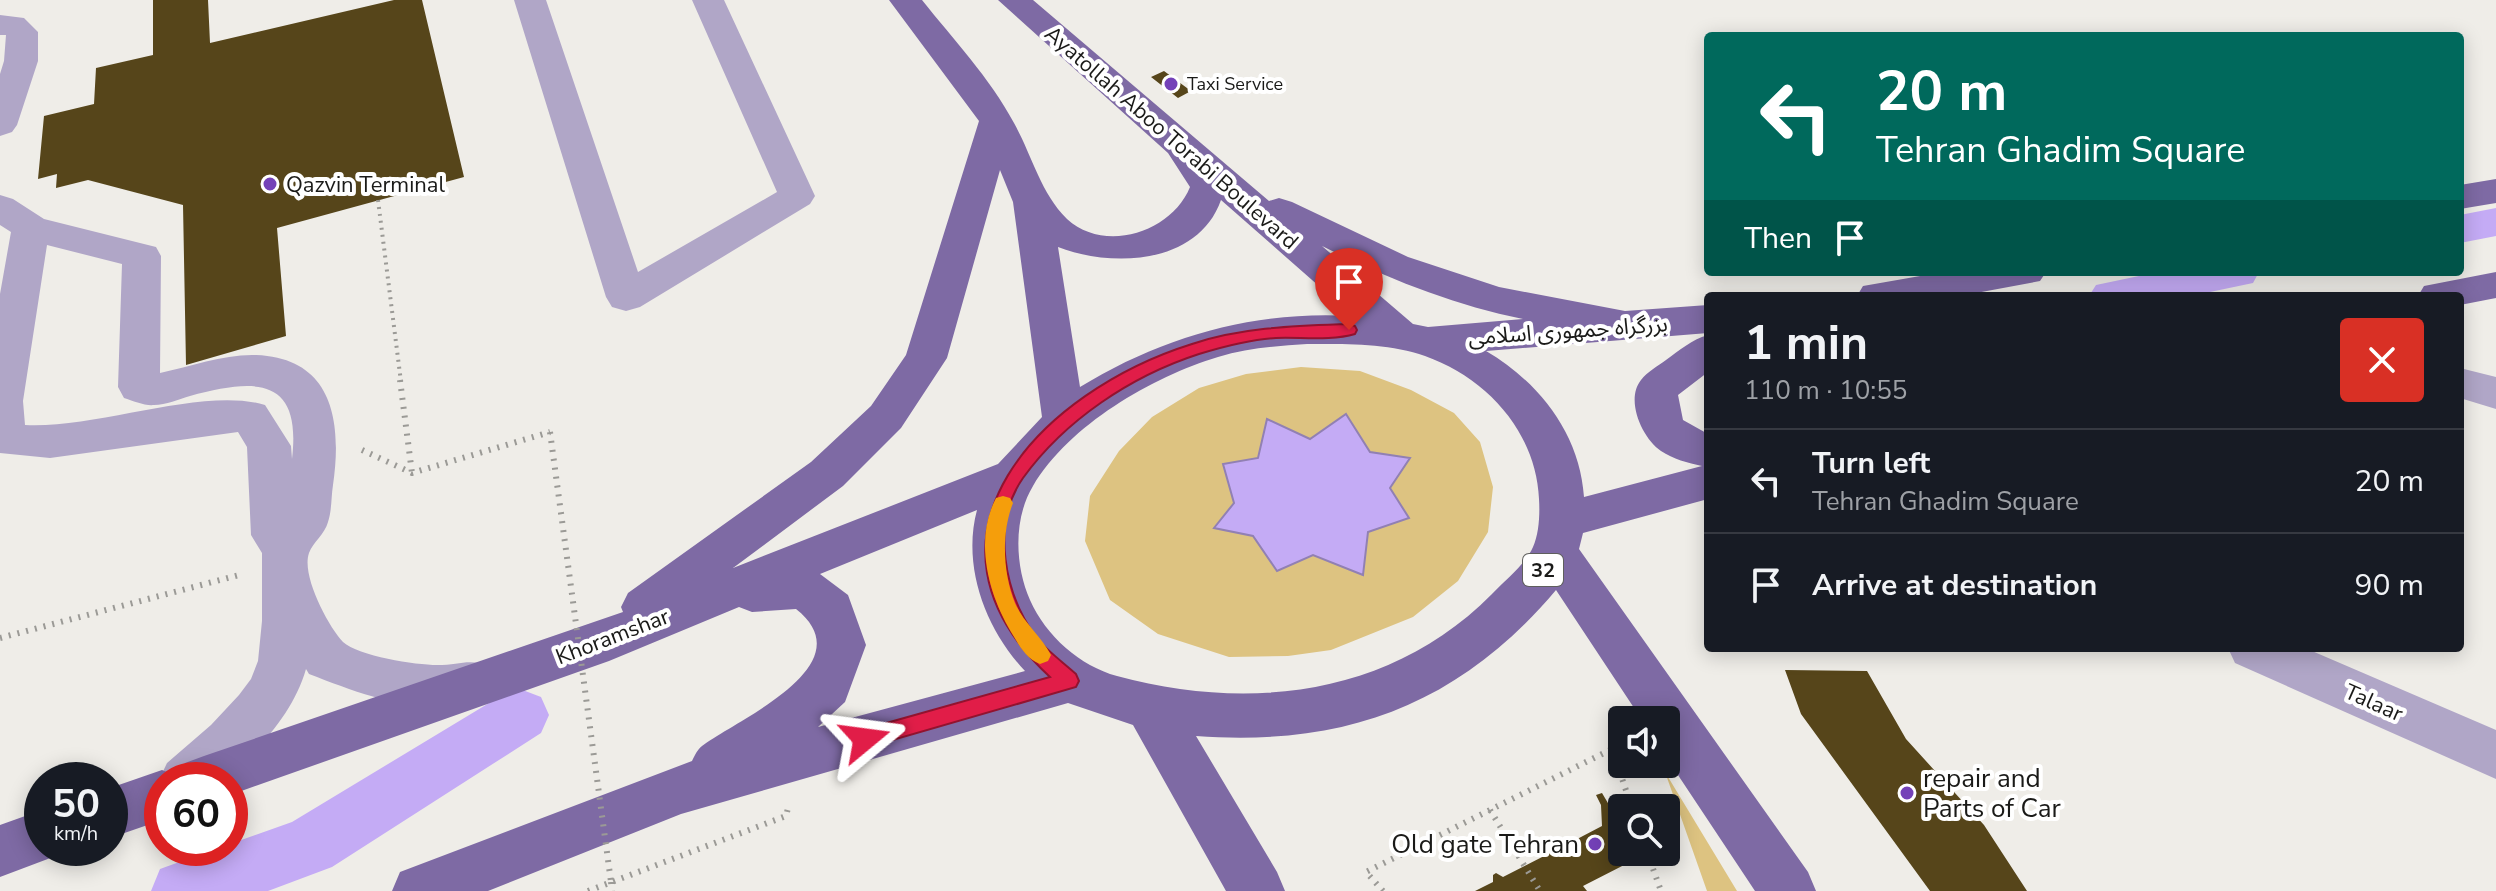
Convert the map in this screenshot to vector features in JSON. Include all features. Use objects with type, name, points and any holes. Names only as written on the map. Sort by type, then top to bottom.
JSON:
[{"type":"main road","points":[[905,0],[996,121],[1032,202],[1064,421]]},
{"type":"main road","name":"Ayatollah Aboo Torabi Boulevard","points":[[1014,0],[1185,152],[1415,339]]},
{"type":"main road","points":[[591,646],[827,474],[886,417],[926,358],[996,121]]},
{"type":"main road","points":[[1032,202],[1064,236],[1082,243],[1103,247],[1148,243],[1185,226],[1198,214],[1205,201],[1208,187],[1185,152]]},
{"type":"main road","points":[[1185,152],[1287,216],[1394,266],[1494,300],[1632,327]]},
{"type":"main road","points":[[2464,196],[2496,191]]},
{"type":"main road","points":[[1902,292],[2001,276]]},
{"type":"main road","points":[[2459,292],[2496,285]]},
{"type":"main road","name":"بزرگراه جمهوری اسلامی","points":[[1415,339],[1632,327],[1704,319]]},
{"type":"main road","name":"32","points":[[1560,537],[1563,487],[1554,449],[1534,414],[1504,383],[1468,359],[1415,339],[1349,330],[1271,333],[1196,349],[1126,378],[1064,421],[1014,476],[998,517],[995,560],[1006,605],[1030,646],[1069,681],[1151,708],[1242,717],[1331,707],[1414,680],[1482,638],[1560,537],[1704,483]]},
{"type":"main road","points":[[1704,353],[1657,389],[1654,410],[1667,432],[1692,448],[1704,450]]},
{"type":"main road","name":"Khoramshar","points":[[248,765],[591,646],[1014,476]]},
{"type":"main road","points":[[1560,537],[1788,891]]},
{"type":"main road","points":[[678,790],[790,720],[827,686],[841,645],[831,609],[805,589],[719,595]]},
{"type":"main road","points":[[420,891],[678,790],[1069,681]]},
{"type":"main road","points":[[1151,708],[1257,891]]},
{"type":"main road","points":[[0,851],[24,842]]},
{"type":"street","points":[[530,0],[626,297],[797,196],[708,0]]},
{"type":"street","points":[[0,25],[13,25],[22,32],[21,61],[0,125]]},
{"type":"street","points":[[206,762],[236,735],[274,687],[284,661],[285,555],[303,527],[316,456],[312,409],[306,394],[291,381],[269,372],[241,370],[153,390],[139,387],[142,256],[15,218],[2,401],[4,438],[24,443],[53,442],[220,416],[250,416],[269,446],[274,535],[285,555],[289,593],[306,628],[327,659],[380,679],[437,687],[495,680]]},
{"type":"street","points":[[2464,384],[2496,393]]},
{"type":"street","name":"Talaar","points":[[2262,652],[2496,755]]},
{"type":"path","points":[[378,200],[412,473],[550,432],[612,891]]},
{"type":"path","points":[[0,638],[285,555]]},
{"type":"path","points":[[1383,891],[1366,872],[1612,749],[1627,794]]},
{"type":"path","points":[[1490,810],[1540,891]]},
{"type":"path","points":[[588,891],[786,816]]},
{"type":"path","points":[[1652,866],[1661,891]]},
{"type":"shaded area","points":[[1301,367],[1360,371],[1411,390],[1454,413],[1480,442],[1493,487],[1488,532],[1458,581],[1413,617],[1331,650],[1288,656],[1229,657],[1158,634],[1110,600],[1085,541],[1090,496],[1119,451],[1152,417],[1199,388],[1246,374]]},
{"type":"shaded area","points":[[1346,414],[1370,452],[1410,458],[1390,488],[1409,518],[1368,532],[1363,575],[1313,555],[1277,571],[1253,536],[1214,528],[1234,503],[1223,464],[1258,458],[1267,419],[1310,439]]},
{"type":"shaded area","points":[[1667,778],[1678,794],[1673,794]]},
{"type":"shaded area","points":[[1680,797],[1737,891],[1707,891],[1680,814]]},
{"type":"building","name":"Qazvin Terminal","points":[[153,0],[208,0],[210,43],[394,0],[422,0],[464,177],[277,228],[286,336],[186,365],[183,205],[88,180],[56,188],[57,174],[38,179],[44,116],[94,104],[96,68],[153,55]]},
{"type":"building","name":"Taxi Service","points":[[1164,71],[1191,91],[1178,98],[1151,77]]},
{"type":"building","name":"repair and Parts of Car","points":[[1785,670],[1867,671],[1906,739],[1984,825],[2027,891],[1930,891],[1801,714]]},
{"type":"building","name":"Old gate Tehran","points":[[1602,793],[1608,803],[1608,866],[1622,866],[1583,886],[1587,891],[1475,891],[1493,882],[1496,873],[1503,877],[1550,853],[1549,848],[1553,844],[1560,848],[1602,826],[1601,805],[1596,795]]},
{"type":"waterway","points":[[2464,228],[2496,222]]},
{"type":"waterway","points":[[2133,292],[2216,276]]},
{"type":"waterway","points":[[183,891],[310,846],[520,715]]},
{"type":"slow traffic","points":[[1003,503],[998,517],[995,560],[1006,605],[1030,646],[1040,655]]},
{"type":"place","name":"Taxi Service","points":[[1171,84]]},
{"type":"place","name":"Qazvin Terminal","points":[[270,184]]},
{"type":"place","name":"repair and Parts of Car","points":[[1907,793]]},
{"type":"place","name":"Old gate Tehran","points":[[1595,844]]},
{"type":"route","points":[[865,739],[1069,681],[1030,646],[1006,605],[995,560],[998,517],[1014,476],[1064,421],[1126,378],[1196,349],[1271,333],[1349,330]]}]
